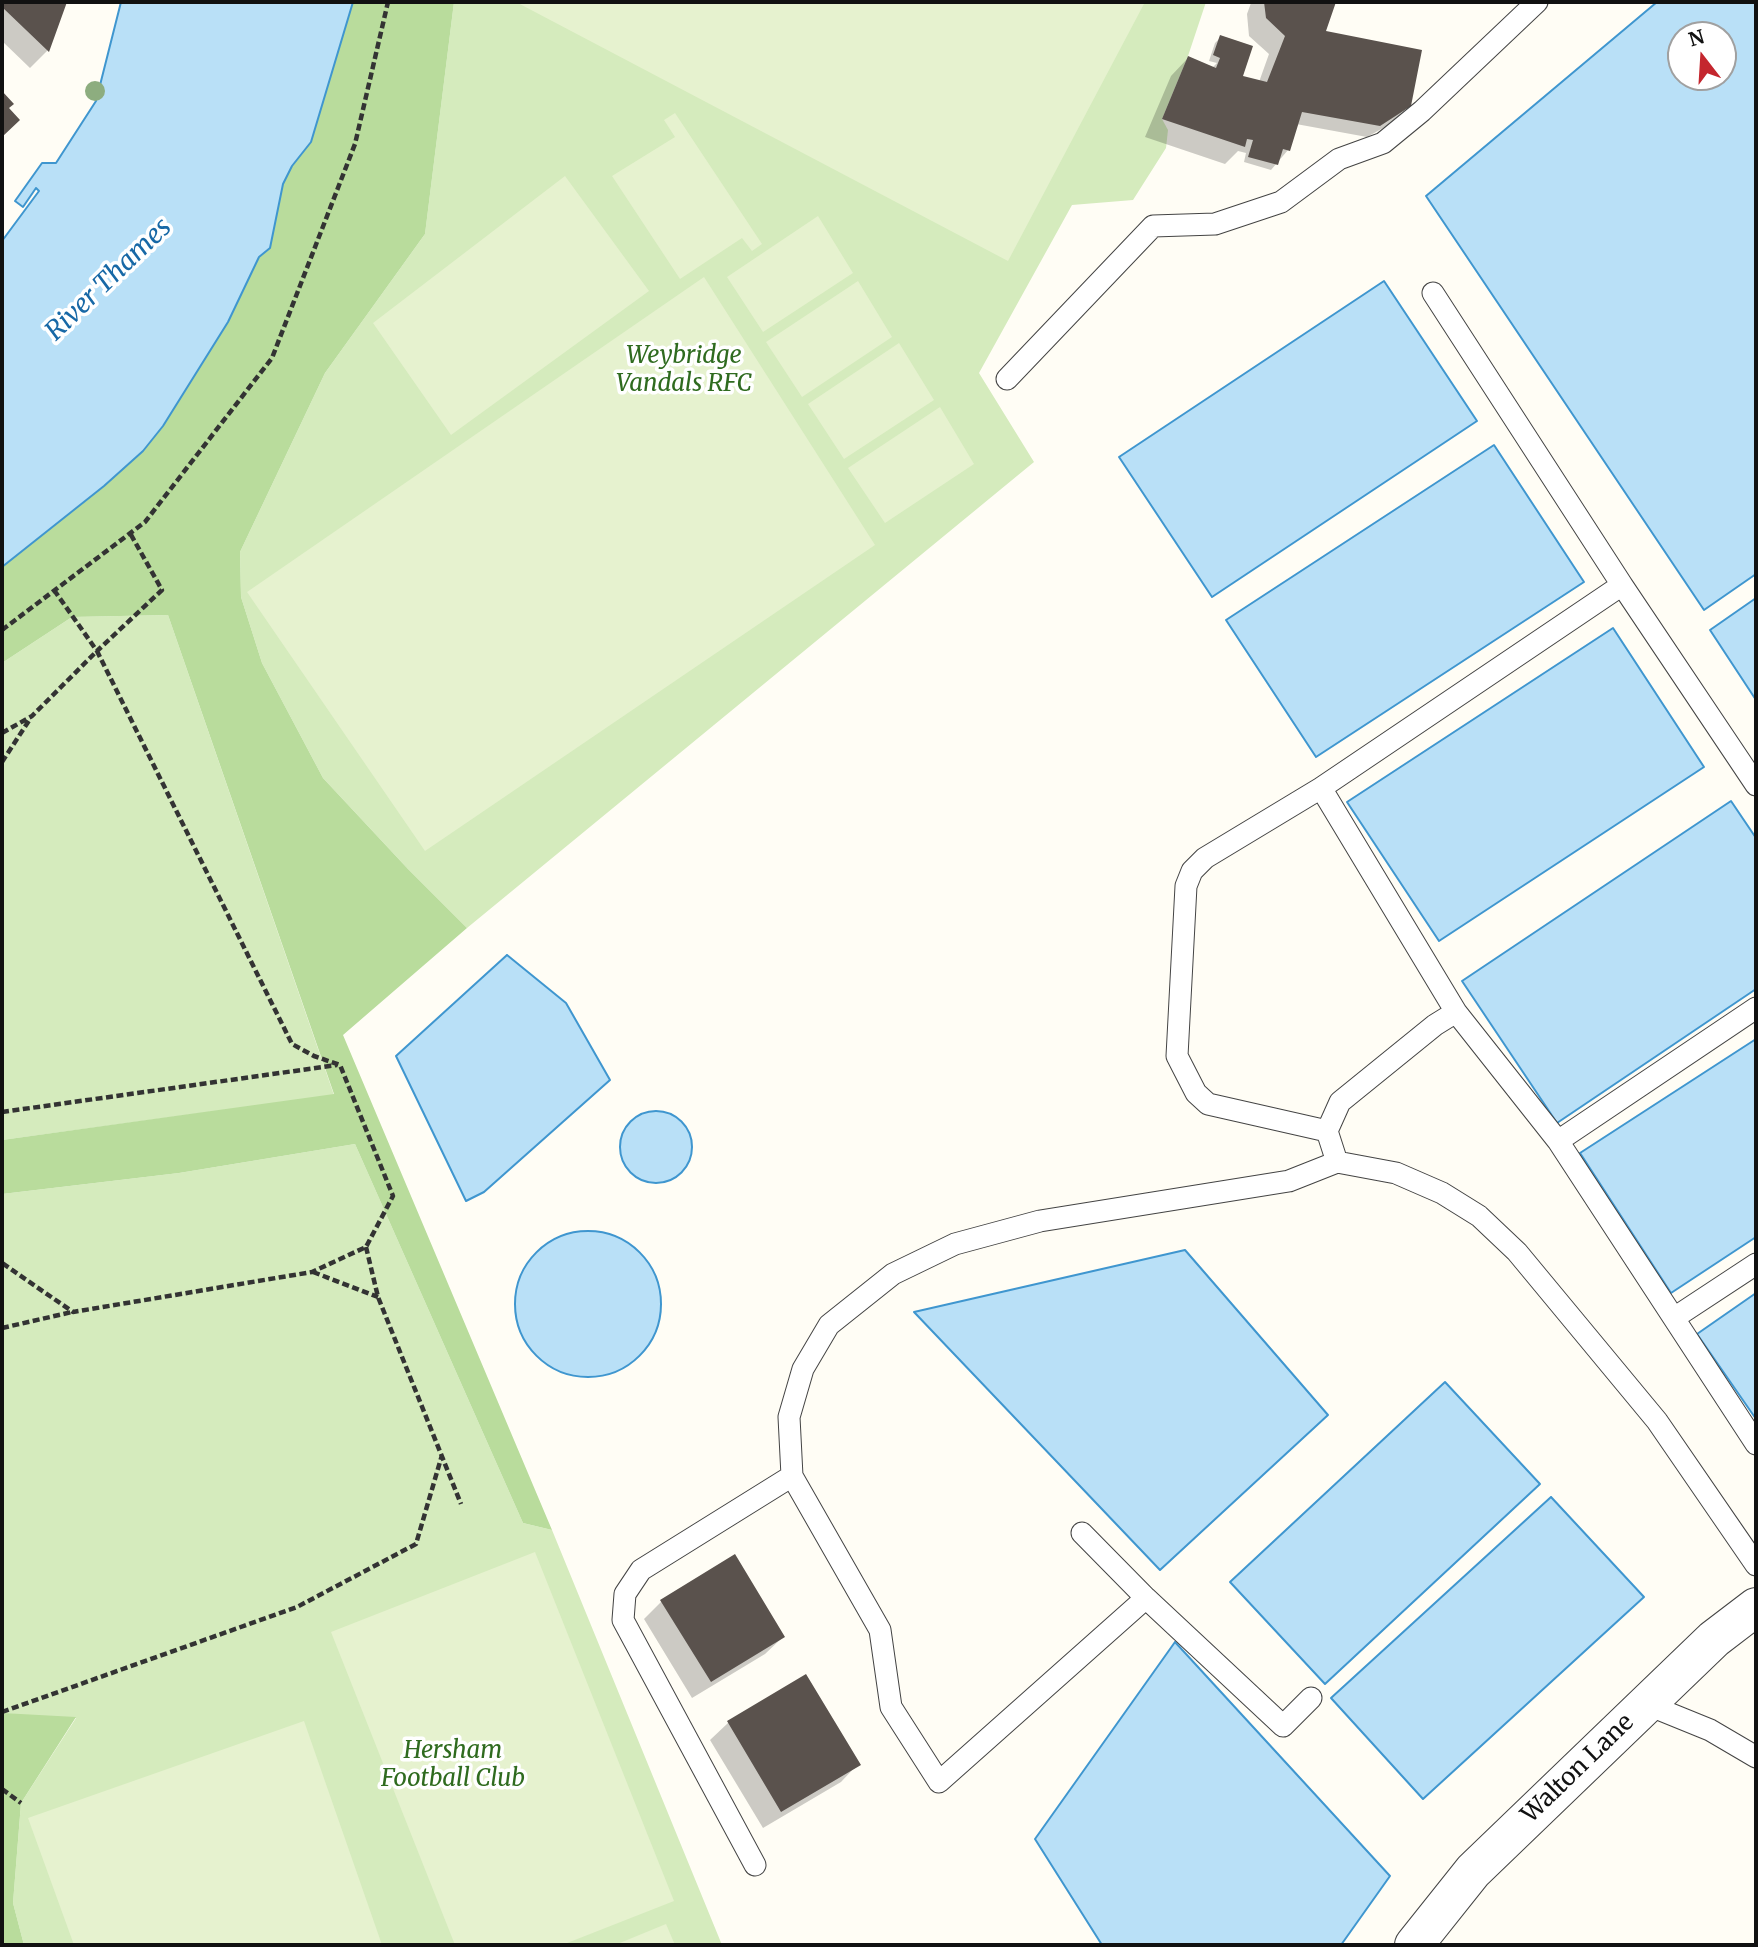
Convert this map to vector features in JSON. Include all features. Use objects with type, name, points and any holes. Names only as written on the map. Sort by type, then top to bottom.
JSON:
[{"type":"street","name":"Walton Lane","points":[[1414,1945],[1473,1871],[1714,1640],[1756,1607]]},
{"type":"lane","points":[[1007,379],[1153,226],[1215,224],[1281,202],[1339,159],[1383,143],[1422,111],[1537,2]]},
{"type":"lane","points":[[1433,293],[1622,585],[1756,785]]},
{"type":"lane","points":[[1327,1131],[1208,1104],[1196,1093],[1177,1056],[1186,886],[1192,871],[1205,858],[1321,788],[1622,585]]},
{"type":"lane","points":[[1321,788],[1456,1012],[1558,1141],[1756,1444]]},
{"type":"lane","points":[[1558,1141],[1756,1008]]},
{"type":"lane","points":[[1337,1162],[1327,1131],[1340,1102],[1435,1025],[1456,1012]]},
{"type":"lane","points":[[1146,1598],[939,1782],[891,1707],[880,1629],[792,1476],[789,1417],[803,1369],[829,1325],[893,1274],[955,1244],[1041,1221],[1289,1181],[1337,1162],[1396,1173],[1442,1193],[1479,1216],[1517,1252],[1657,1422],[1756,1565]]},
{"type":"lane","points":[[1674,1318],[1756,1264]]},
{"type":"lane","points":[[755,1865],[623,1620],[625,1594],[641,1570],[792,1476]]},
{"type":"lane","points":[[1082,1533],[1146,1598],[1283,1726],[1311,1698]]},
{"type":"lane","points":[[1646,1704],[1710,1730],[1756,1757]]},
{"type":"path","points":[[2,630],[145,522],[272,358],[355,145],[388,2]]},
{"type":"path","points":[[2,762],[32,716],[162,590],[130,533]]},
{"type":"path","points":[[2,1328],[73,1311],[312,1272],[366,1247],[393,1196],[340,1065],[314,1056],[292,1044],[97,651],[54,590]]},
{"type":"path","points":[[2,733],[32,716]]},
{"type":"path","points":[[2,1112],[340,1065]]},
{"type":"path","points":[[366,1247],[378,1297],[461,1504]]},
{"type":"path","points":[[2,1263],[73,1311]]},
{"type":"path","points":[[312,1272],[378,1297]]},
{"type":"path","points":[[2,1712],[297,1607],[416,1544],[442,1455]]},
{"type":"path","points":[[2,1789],[21,1803]]},
{"type":"green space","points":[[353,2],[454,2],[425,234],[325,373],[240,552],[241,597],[262,663],[323,778],[467,928],[343,1035],[552,1530],[523,1523],[355,1144],[179,1173],[2,1194],[2,1140],[334,1094],[168,615],[72,617],[2,663],[2,567],[104,486],[143,451],[163,426],[228,322],[259,257],[270,248],[283,184],[292,166],[311,142]]},
{"type":"green space","name":"Weybridge Vandals RFC","points":[[454,2],[1206,2],[1188,56],[1162,119],[1168,130],[1166,148],[1133,200],[1072,205],[979,373],[1034,462],[467,928],[323,778],[262,663],[241,597],[240,552],[325,373],[425,234]]},
{"type":"green space","points":[[516,2],[1145,2],[1008,261]]},
{"type":"green space","points":[[675,113],[762,244],[752,251],[742,238],[680,279],[612,176],[675,137],[664,120]]},
{"type":"green space","points":[[565,176],[649,291],[451,435],[373,323]]},
{"type":"green space","points":[[818,216],[853,273],[763,332],[727,277]]},
{"type":"green space","points":[[704,277],[875,545],[425,851],[247,592]]},
{"type":"green space","points":[[858,281],[892,337],[802,397],[766,342]]},
{"type":"green space","points":[[899,343],[934,400],[844,459],[808,404]]},
{"type":"green space","points":[[940,407],[974,464],[885,523],[848,468]]},
{"type":"green space","points":[[168,615],[334,1095],[2,1140],[2,663],[72,617]]},
{"type":"green space","name":"Hersham Football Club","points":[[355,1144],[523,1523],[552,1530],[722,1945],[24,1945],[13,1903],[21,1803],[76,1718],[2,1714],[2,1194],[179,1173]]},
{"type":"green space","name":"Hersham Football Club","points":[[535,1552],[674,1901],[562,1945],[455,1945],[331,1632]]},
{"type":"green space","points":[[2,1713],[76,1717],[21,1803],[13,1903],[24,1945],[2,1945]]},
{"type":"green space","points":[[304,1721],[382,1945],[74,1945],[28,1818]]},
{"type":"green space","points":[[666,1924],[675,1945],[615,1945]]},
{"type":"water","name":"River Thames","points":[[121,2],[353,2],[311,142],[292,166],[283,184],[270,248],[259,257],[228,322],[163,426],[143,451],[104,486],[2,567],[2,241],[39,191],[36,188],[23,207],[15,201],[42,163],[56,163],[96,101]]},
{"type":"water","points":[[1657,2],[1756,2],[1756,574],[1704,610],[1426,196]]},
{"type":"water","points":[[1384,281],[1477,421],[1212,597],[1119,457]]},
{"type":"water","points":[[1494,445],[1584,582],[1316,757],[1226,620]]},
{"type":"water","points":[[1756,598],[1756,700],[1710,630]]},
{"type":"water","points":[[1613,628],[1704,767],[1439,941],[1347,802]]},
{"type":"water","points":[[1731,801],[1756,838],[1756,989],[1557,1123],[1462,981]]},
{"type":"water","points":[[507,955],[566,1003],[610,1080],[484,1192],[466,1201],[396,1056]]},
{"type":"water","points":[[1756,1039],[1756,1237],[1671,1293],[1580,1153]]},
{"type":"water","points":[[663,1111],[682,1121],[690,1133],[690,1161],[682,1173],[670,1181],[649,1183],[630,1173],[622,1161],[620,1140],[630,1121],[642,1113]]},
{"type":"water","points":[[588,1231],[616,1236],[640,1252],[656,1276],[661,1304],[656,1332],[640,1356],[616,1372],[588,1377],[560,1372],[536,1356],[520,1332],[515,1304],[520,1276],[536,1252],[560,1236]]},
{"type":"water","points":[[1185,1250],[1328,1415],[1160,1570],[914,1312]]},
{"type":"water","points":[[1756,1293],[1756,1419],[1697,1334]]},
{"type":"water","points":[[1445,1382],[1540,1484],[1325,1684],[1230,1582]]},
{"type":"water","points":[[1551,1497],[1644,1597],[1423,1799],[1331,1698]]},
{"type":"water","points":[[1175,1642],[1390,1876],[1341,1945],[1102,1945],[1035,1839]]},
{"type":"building","points":[[2,2],[67,2],[49,52],[2,7]]},
{"type":"building","points":[[1264,2],[1336,2],[1326,31],[1422,50],[1411,106],[1380,126],[1302,112],[1290,151],[1283,149],[1278,165],[1248,157],[1253,140],[1247,139],[1245,147],[1162,119],[1188,56],[1216,68],[1220,58],[1213,55],[1220,35],[1253,46],[1243,76],[1267,82],[1285,36],[1266,18]]},
{"type":"building","points":[[2,91],[14,104],[9,108],[20,120],[2,137]]},
{"type":"building","points":[[735,1554],[785,1637],[711,1682],[660,1600]]},
{"type":"building","points":[[806,1674],[861,1765],[781,1812],[727,1721]]}]
